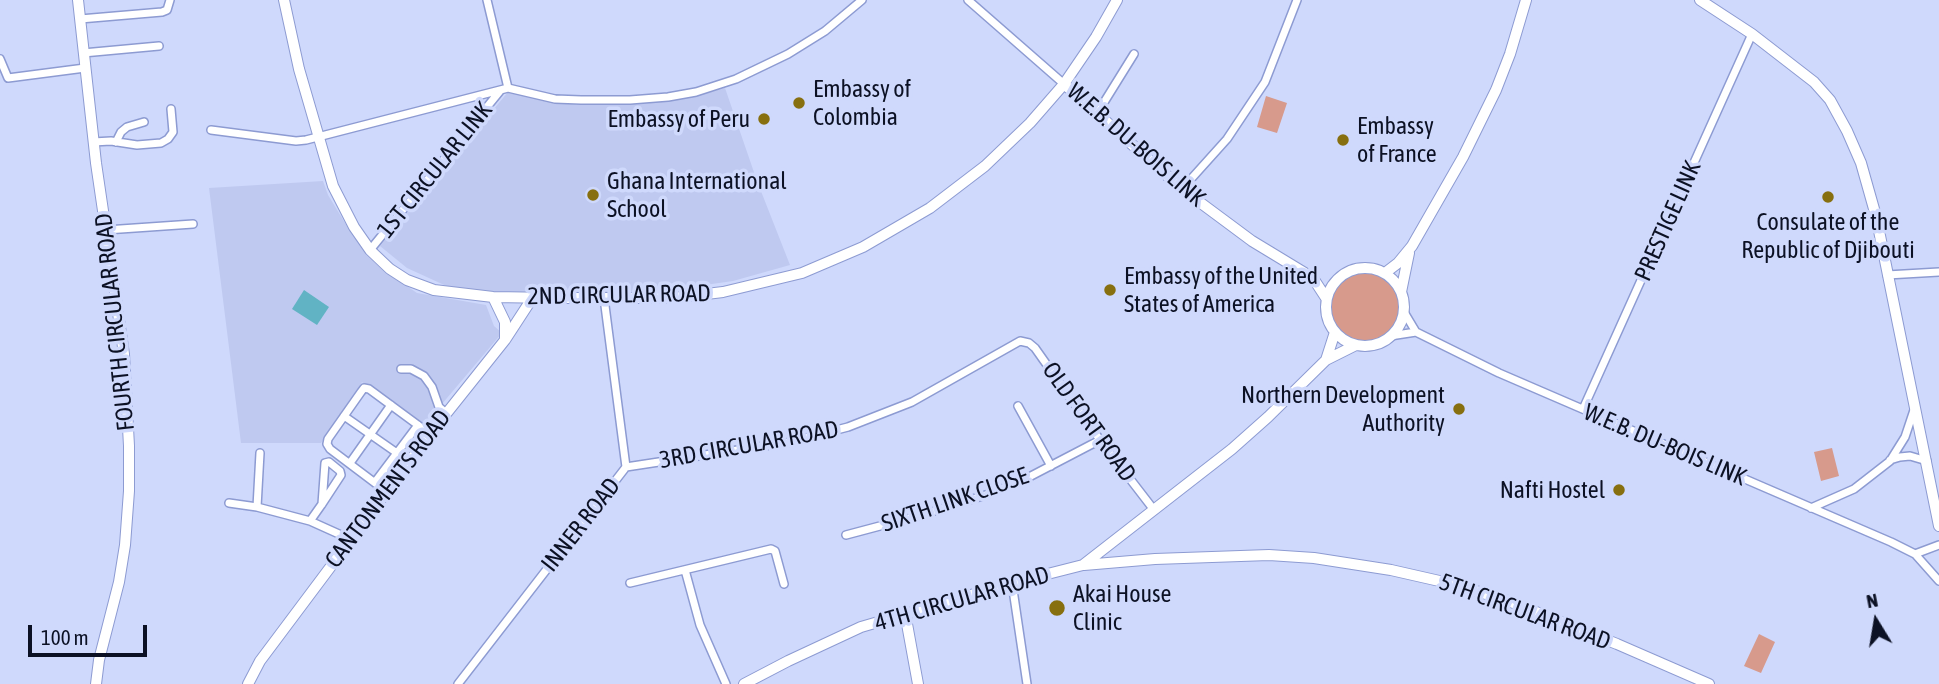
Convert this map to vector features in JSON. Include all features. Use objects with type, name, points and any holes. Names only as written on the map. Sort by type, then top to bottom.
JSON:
[{"type":"street","name":"FOURTH CIRCULAR ROAD","points":[[78,0],[93,142],[124,354],[129,491],[119,582],[99,660],[96,684]]},
{"type":"street","points":[[80,19],[162,12],[167,10],[170,0]]},
{"type":"street","name":"2ND CIRCULAR ROAD","points":[[284,0],[299,69],[333,186],[354,227],[370,250],[390,269],[407,280],[434,290],[493,297],[604,298],[673,298],[723,292],[802,274],[863,247],[930,208],[985,166],[1064,84],[1118,0]]},
{"type":"street","points":[[487,0],[504,89]]},
{"type":"street","points":[[211,130],[296,141],[318,138],[504,89],[555,99],[581,100],[630,100],[696,92],[736,79],[788,54],[825,31],[862,0]]},
{"type":"street","name":"W.E.B. DU-BOIS LINK","points":[[968,0],[1182,189],[1252,241],[1313,278],[1326,298]]},
{"type":"street","points":[[1182,189],[1227,139],[1265,82],[1297,0]]},
{"type":"street","points":[[1401,292],[1412,246],[1463,157],[1496,90],[1527,0]]},
{"type":"street","points":[[1700,0],[1752,34],[1814,82],[1835,108],[1861,163],[1869,187],[1939,526]]},
{"type":"street","name":"PRESTIGE LINK","points":[[1583,409],[1752,34]]},
{"type":"street","points":[[83,53],[159,46]]},
{"type":"street","points":[[1098,113],[1134,54]]},
{"type":"street","points":[[0,59],[8,78],[85,68]]},
{"type":"street","name":"1ST CIRCULAR LINK","points":[[370,250],[504,89]]},
{"type":"street","points":[[93,142],[111,141],[137,145],[161,143],[173,132],[171,109]]},
{"type":"street","points":[[116,142],[127,127],[144,122]]},
{"type":"street","points":[[106,230],[193,224]]},
{"type":"street","points":[[1385,273],[1398,263],[1412,246]]},
{"type":"street","points":[[1362,268],[1385,273],[1395,281],[1404,302],[1404,312],[1399,325],[1380,343],[1356,345],[1344,340],[1328,322],[1325,310],[1331,286],[1339,277],[1362,268]]},
{"type":"street","points":[[1887,275],[1939,272]]},
{"type":"street","points":[[1313,278],[1339,277]]},
{"type":"street","points":[[493,297],[505,322],[505,340]]},
{"type":"street","name":"CANTONMENTS ROAD","points":[[248,684],[260,661],[446,413],[505,340],[533,297]]},
{"type":"street","name":"INNER ROAD","points":[[458,684],[626,467],[604,298]]},
{"type":"street","points":[[1390,336],[1416,332],[1404,312]]},
{"type":"street","name":"4TH CIRCULAR ROAD","points":[[1326,360],[1335,332]]},
{"type":"street","name":"W.E.B. DU-BOIS LINK","points":[[1416,332],[1499,373],[1915,554],[1939,581]]},
{"type":"street","name":"3RD CIRCULAR ROAD","points":[[626,467],[790,442],[848,427],[912,402],[1020,341]]},
{"type":"street","name":"OLD FORT ROAD","points":[[1020,341],[1035,348],[1154,510]]},
{"type":"street","name":"4TH CIRCULAR ROAD","points":[[744,684],[861,627],[1083,565],[1232,449],[1326,360],[1356,345]]},
{"type":"street","points":[[401,369],[411,369],[424,376],[432,387],[439,407],[446,413]]},
{"type":"street","points":[[387,492],[327,444],[364,388],[430,434]]},
{"type":"street","points":[[1890,461],[1905,438],[1915,404]]},
{"type":"street","points":[[350,463],[391,405]]},
{"type":"street","points":[[1018,406],[1051,466]]},
{"type":"street","points":[[344,416],[397,453]]},
{"type":"street","points":[[375,482],[418,425]]},
{"type":"street","name":"SIXTH LINK CLOSE","points":[[846,536],[995,492],[1100,440]]},
{"type":"street","points":[[257,507],[260,453]]},
{"type":"street","points":[[1811,508],[1854,489],[1890,461],[1910,456],[1927,461]]},
{"type":"street","points":[[310,521],[322,504],[341,475],[341,471],[329,462],[325,463],[322,504]]},
{"type":"street","points":[[229,503],[257,507],[310,521],[350,539]]},
{"type":"street","points":[[1915,554],[1939,545]]},
{"type":"street","points":[[631,583],[771,549],[775,551],[784,584]]},
{"type":"street","name":"5TH CIRCULAR ROAD","points":[[1083,565],[1155,559],[1269,555],[1314,558],[1391,570],[1446,582],[1511,602],[1709,684]]},
{"type":"street","points":[[685,570],[700,625],[726,684]]},
{"type":"street","points":[[1012,583],[1027,684]]},
{"type":"street","points":[[905,613],[918,684]]},
{"type":"shaded area","name":"Ghana International School","points":[[725,88],[790,265],[733,281],[641,294],[499,292],[453,289],[407,268],[380,246],[508,92],[577,105],[689,98]]},
{"type":"shaded area","points":[[1266,96],[1287,103],[1277,133],[1257,127]]},
{"type":"shaded area","points":[[323,181],[328,195],[353,236],[385,271],[417,293],[486,305],[494,326],[502,333],[425,424],[362,382],[321,443],[241,443],[209,188]]},
{"type":"shaded area","points":[[1366,270],[1386,276],[1396,286],[1402,306],[1396,326],[1386,336],[1366,342],[1346,336],[1336,326],[1330,306],[1336,286],[1346,276]]},
{"type":"shaded area","points":[[304,290],[329,307],[317,325],[292,309]]},
{"type":"shaded area","points":[[1832,448],[1839,476],[1821,481],[1814,452]]},
{"type":"shaded area","points":[[1759,634],[1775,642],[1761,673],[1744,666]]},
{"type":"place","name":"Embassy of Colombia","points":[[799,103]]},
{"type":"place","name":"Embassy of Peru","points":[[764,119]]},
{"type":"place","name":"Embassy of France","points":[[1343,140]]},
{"type":"place","name":"Ghana International School","points":[[593,195]]},
{"type":"place","name":"Consulate of the Republic of Djibouti","points":[[1828,197]]},
{"type":"place","name":"Embassy of the United States of America","points":[[1110,290]]},
{"type":"place","name":"Northern Development Authority","points":[[1459,409]]},
{"type":"place","name":"Nafti Hostel","points":[[1619,490]]},
{"type":"place","name":"Akai House Clinic","points":[[1057,608]]}]
